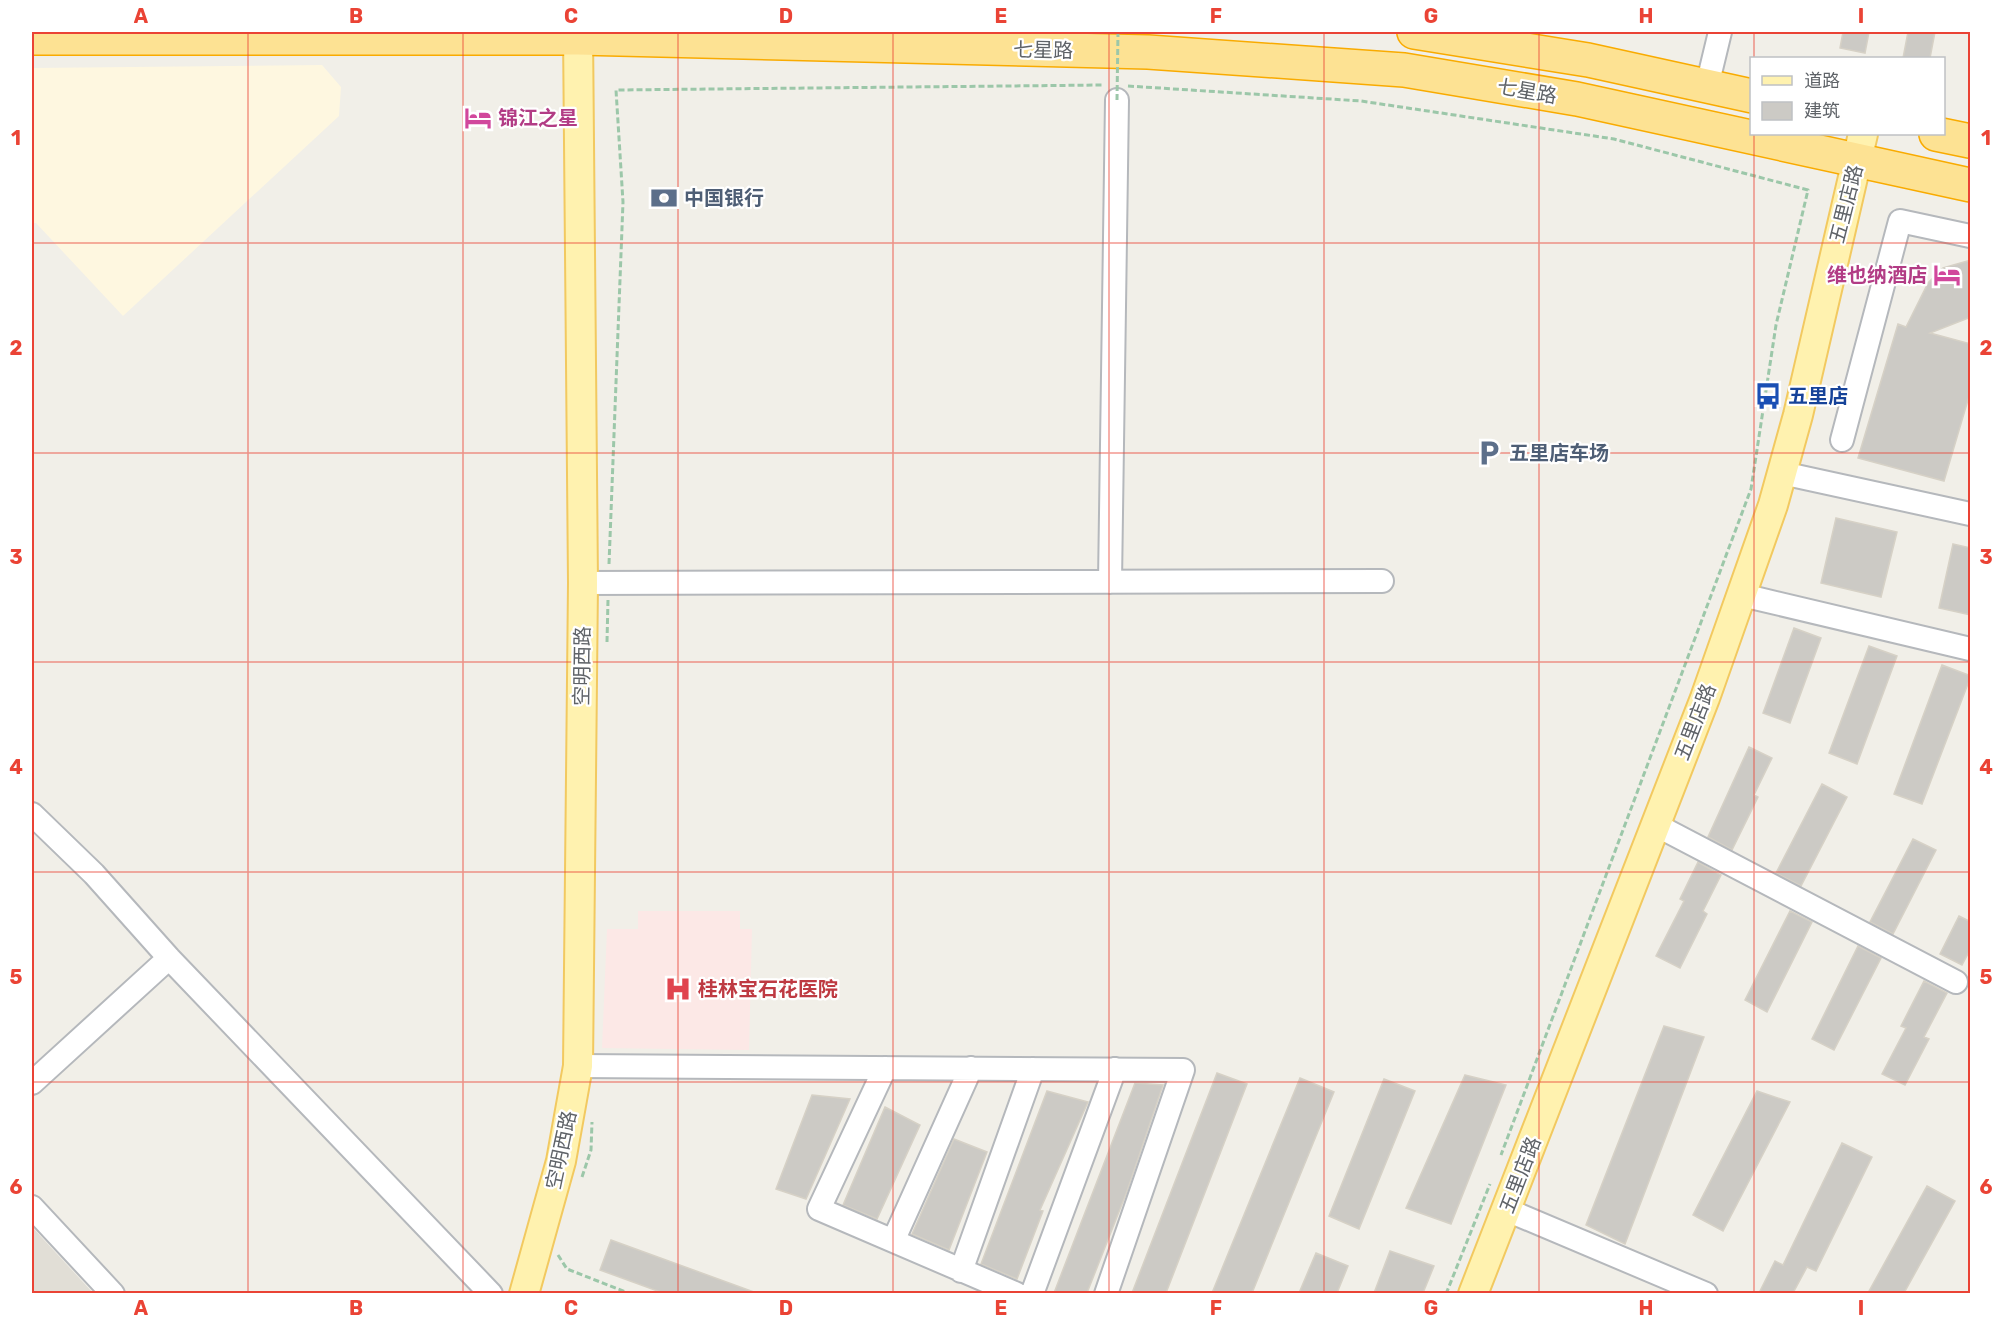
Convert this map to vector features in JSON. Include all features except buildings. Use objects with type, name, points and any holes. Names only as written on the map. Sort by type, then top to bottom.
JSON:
[{"type":"highway","name":"七星路","points":[[1414,32],[1588,60],[1750,96]]},
{"type":"highway","name":"七星路","points":[[32,38],[578,35],[1148,52],[1404,70],[1750,128]]},
{"type":"highway","name":"七星路","points":[[1789,135],[1860,147],[1971,185]]},
{"type":"highway","points":[[1941,135],[1971,141]]},
{"type":"main road","name":"空明西路","points":[[532,1291],[561,1161],[578,1066],[583,582],[578,35]]},
{"type":"main road","name":"五里店路","points":[[1473,1293],[1706,698],[1742,595],[1782,473],[1798,415],[1860,147]]},
{"type":"street","points":[[1707,86],[1720,32]]},
{"type":"street","points":[[1110,582],[1111,93]]},
{"type":"street","points":[[1842,440],[1900,221],[1971,236]]},
{"type":"street","points":[[1782,473],[1971,514]]},
{"type":"street","points":[[583,582],[1382,581]]},
{"type":"street","points":[[1742,595],[1971,649]]},
{"type":"street","points":[[32,814],[94,874],[169,958],[491,1293]]},
{"type":"street","points":[[1656,825],[1956,982]]},
{"type":"street","points":[[32,1083],[169,958]]},
{"type":"street","points":[[578,1066],[1183,1070],[1106,1293]]},
{"type":"street","points":[[885,1068],[819,1209],[1017,1293]]},
{"type":"street","points":[[894,1239],[971,1068]]},
{"type":"street","points":[[961,1271],[1033,1069]]},
{"type":"street","points":[[1032,1293],[1115,1069]]},
{"type":"street","points":[[32,1207],[113,1293]]},
{"type":"street","points":[[1507,1210],[1706,1293]]},
{"type":"path","points":[[1087,84],[1111,93],[1118,32]]},
{"type":"path","points":[[1446,1293],[1491,1181]]},
{"type":"shaded area","points":[[322,65],[341,87],[339,116],[123,316],[36,223],[32,223],[32,68]]},
{"type":"shaded area","name":"桂林宝石花医院","points":[[638,911],[740,911],[740,929],[752,929],[749,1050],[602,1048],[607,929],[638,929]]},
{"type":"shaded area","points":[[32,1227],[93,1293],[32,1293]]},
{"type":"place","name":"锦江之星","points":[[478,118]]},
{"type":"place","name":"中国银行","points":[[664,198]]},
{"type":"place","name":"维也纳酒店","points":[[1947,275]]},
{"type":"place","name":"五里店","points":[[1768,396]]},
{"type":"place","name":"五里店车场","points":[[1489,453]]},
{"type":"place","name":"桂林宝石花医院","points":[[678,989]]}]
